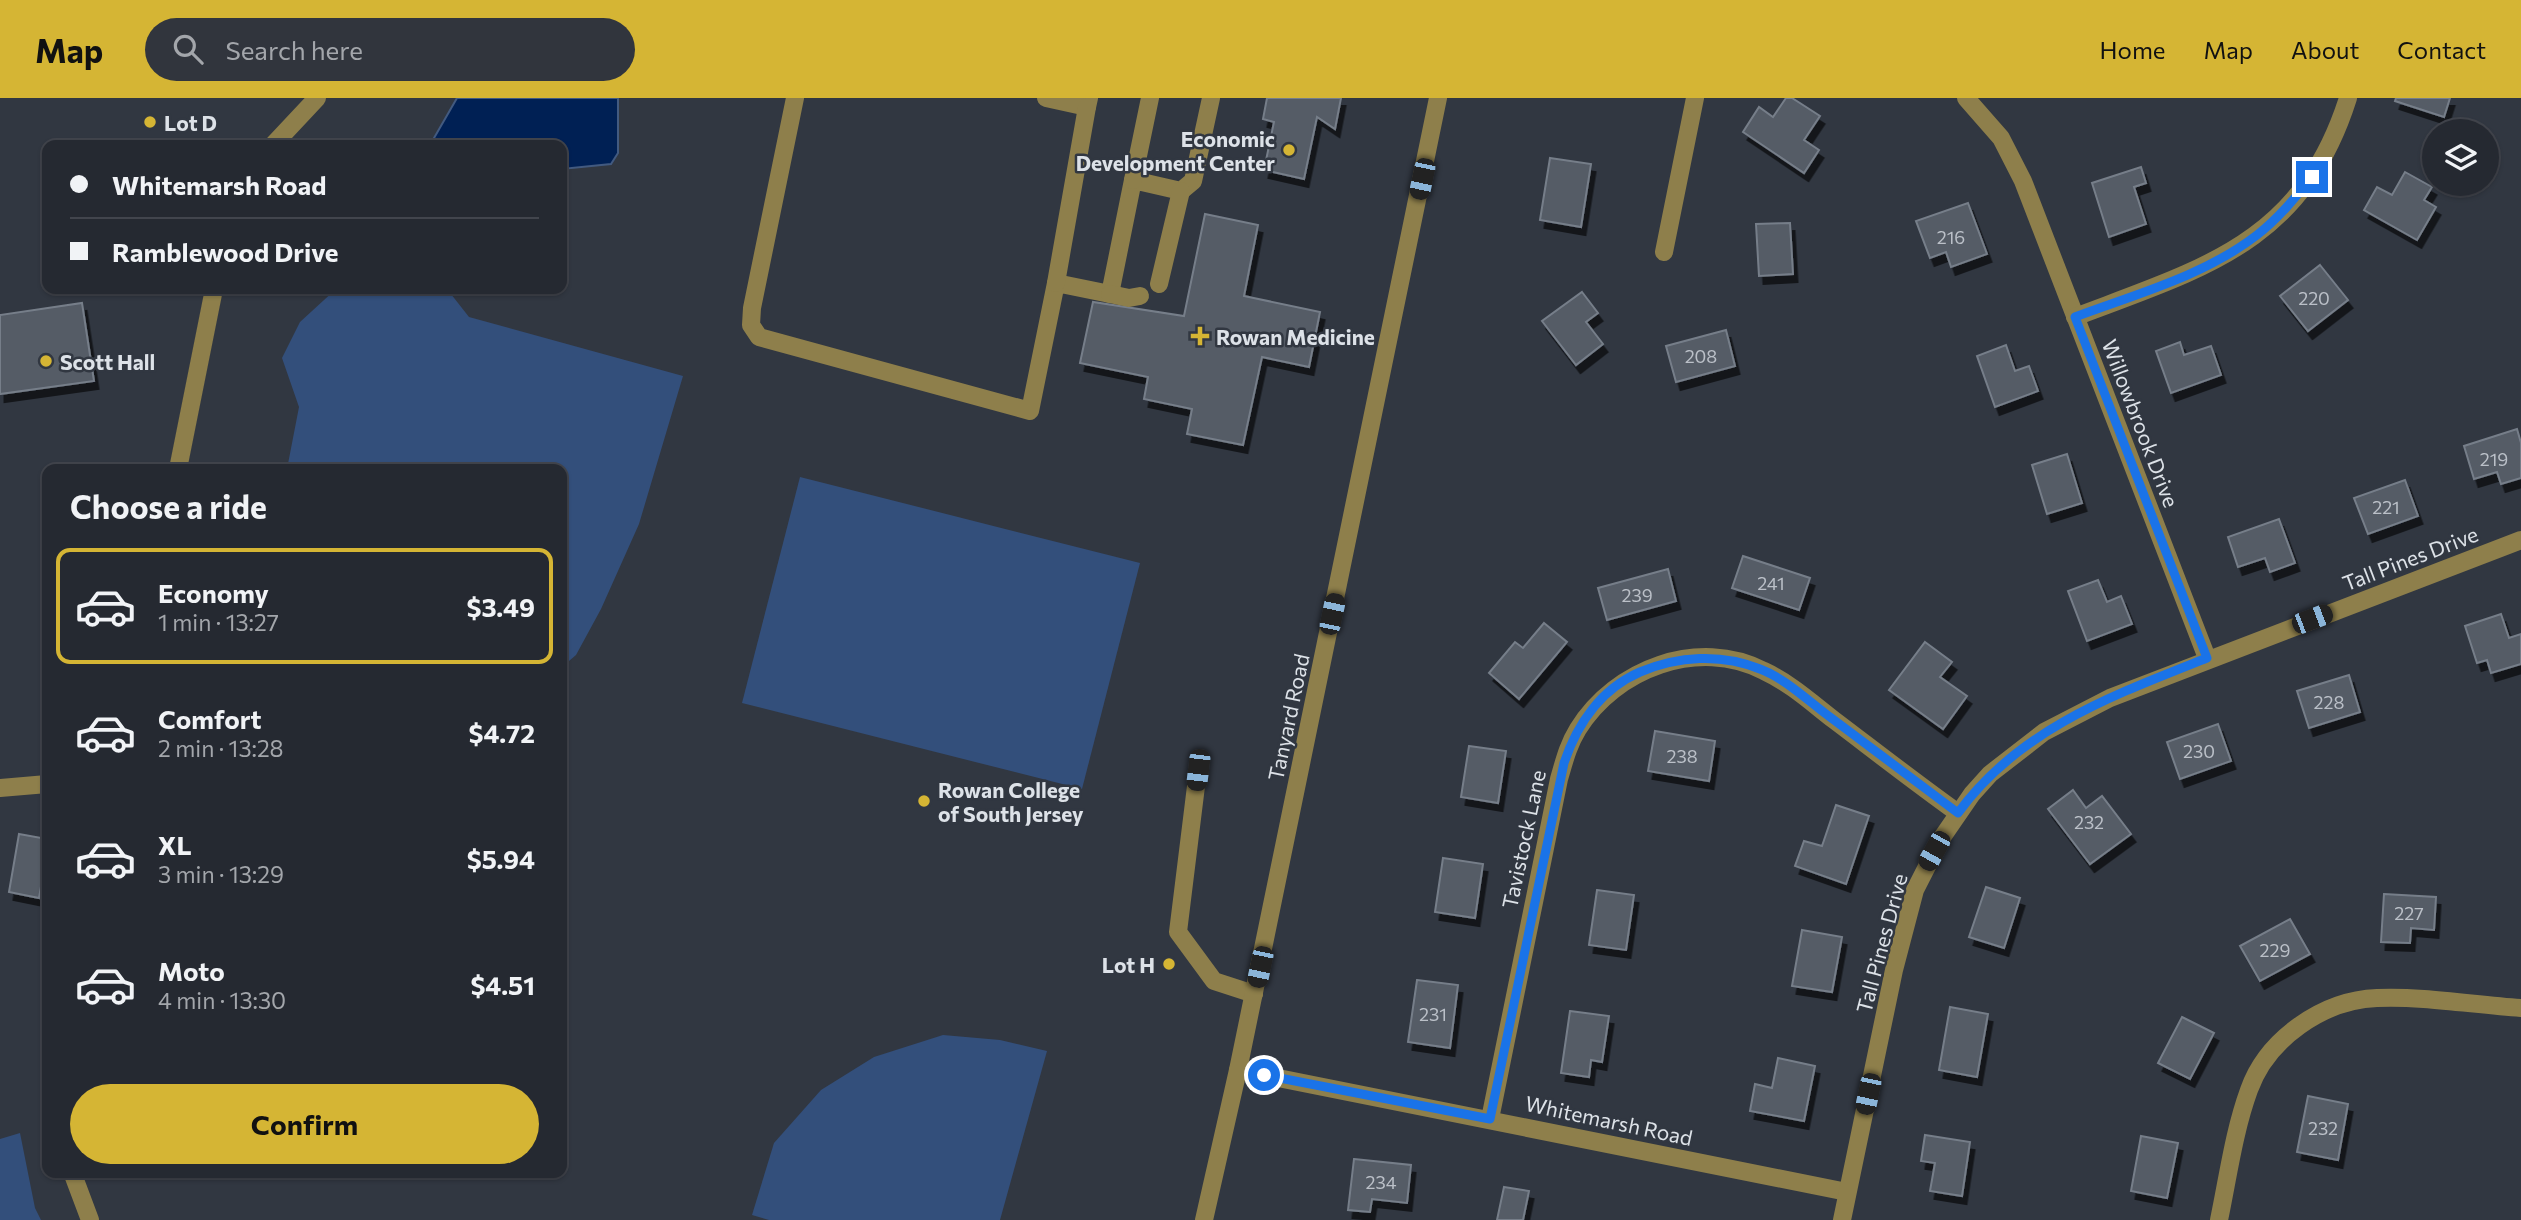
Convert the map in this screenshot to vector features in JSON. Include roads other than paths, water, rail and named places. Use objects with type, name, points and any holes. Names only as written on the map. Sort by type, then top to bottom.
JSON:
[{"type":"street","points":[[278,140],[317,98]]},
{"type":"street","points":[[795,98],[752,308],[751,325],[759,337],[1030,411],[1088,102],[1046,98]]},
{"type":"street","points":[[1110,294],[1150,98]]},
{"type":"street","points":[[1158,284],[1181,191],[1193,181],[1212,98]]},
{"type":"street","name":"Tanyard Road","points":[[1204,1220],[1254,994],[1438,98]]},
{"type":"street","points":[[1664,251],[1695,98]]},
{"type":"street","name":"Willowbrook Drive","points":[[1966,98],[1994,129],[2023,181],[2207,658]]},
{"type":"street","points":[[2075,317],[2196,271],[2255,237],[2279,216],[2312,177],[2332,143],[2348,98]]},
{"type":"street","points":[[1133,180],[1181,191]]},
{"type":"street","points":[[1056,283],[1129,298],[1140,296]]},
{"type":"street","points":[[179,464],[213,294]]},
{"type":"street","name":"Tall Pines Drive","points":[[1842,1220],[1907,917],[1927,864],[1958,813],[1990,774],[2044,732],[2109,698],[2207,658],[2521,540]]},
{"type":"street","name":"Tavistock Lane","points":[[1490,1119],[1564,763],[1577,731],[1588,715],[1613,688],[1629,677],[1662,664],[1697,658],[1723,659],[1761,669],[1793,689],[1958,813]]},
{"type":"street","points":[[1198,770],[1178,932],[1214,981],[1254,994]]},
{"type":"street","points":[[0,788],[42,784]]},
{"type":"street","points":[[2219,1220],[2250,1087],[2270,1053],[2298,1027],[2339,1006],[2376,998],[2521,1009]]},
{"type":"street","name":"Whitemarsh Road","points":[[1238,1070],[1847,1192]]},
{"type":"street","points":[[74,1178],[90,1220]]},
{"type":"place","name":"Lot D","points":[[150,122]]},
{"type":"place","name":"Economic Development Center","points":[[1289,150]]},
{"type":"place","name":"Rowan Medicine","points":[[1200,336]]},
{"type":"place","name":"Scott Hall","points":[[46,361]]},
{"type":"place","name":"Rowan College of South Jersey","points":[[924,801]]},
{"type":"place","name":"Lot H","points":[[1169,964]]}]
